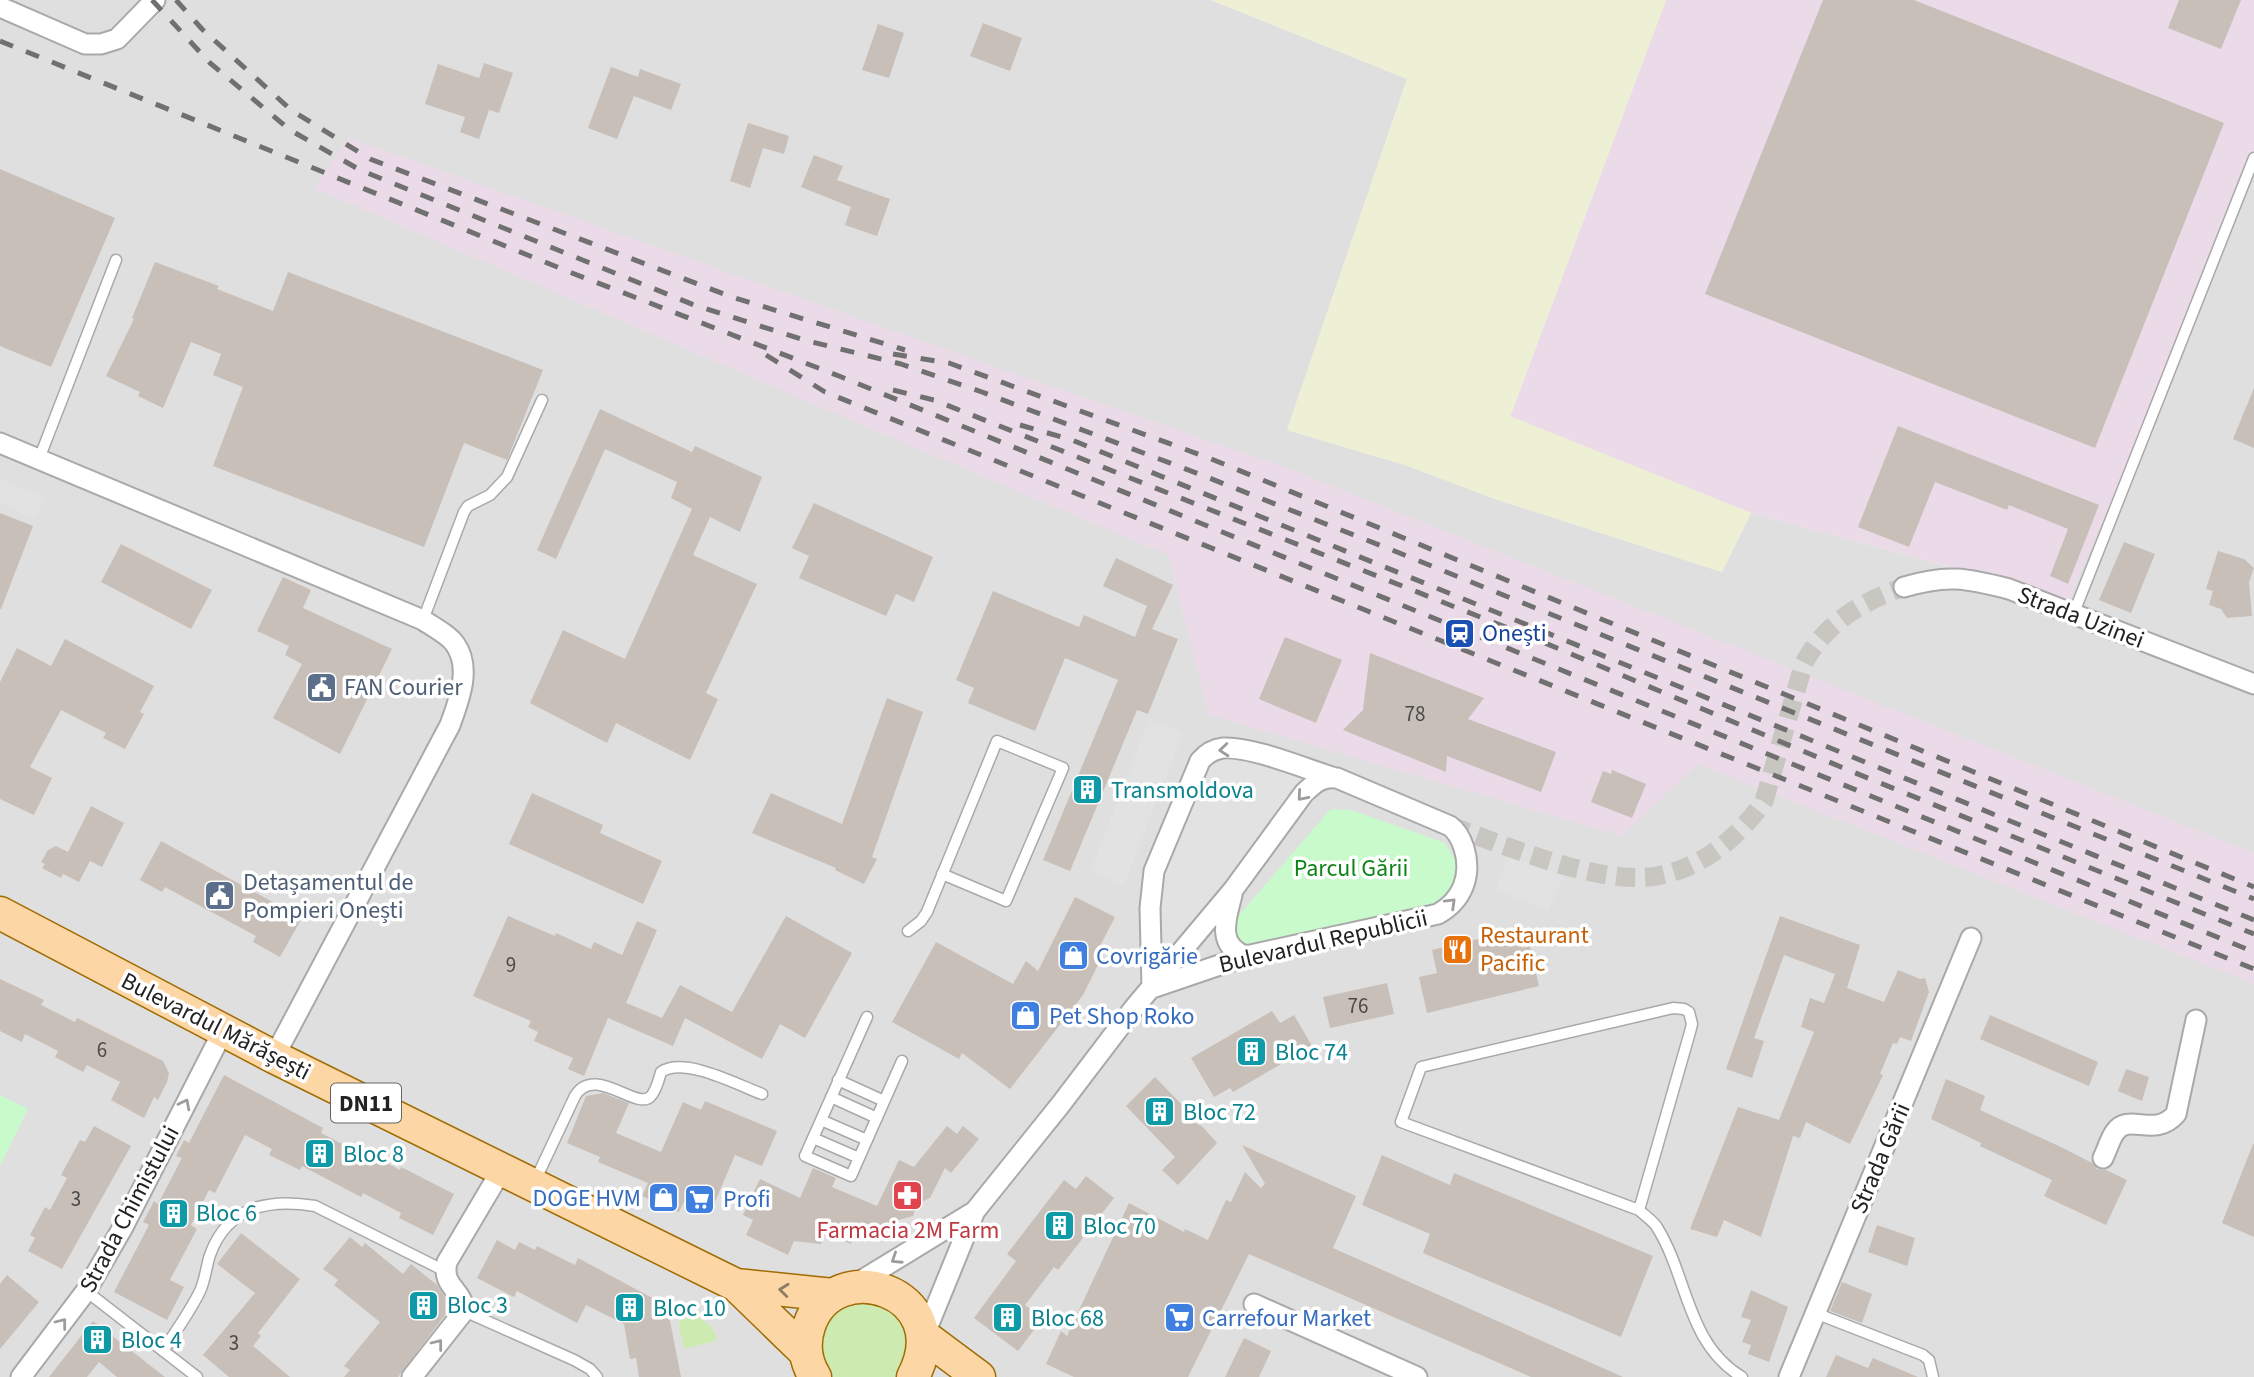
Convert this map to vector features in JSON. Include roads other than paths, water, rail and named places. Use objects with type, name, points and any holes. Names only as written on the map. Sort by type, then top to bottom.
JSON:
[{"type":"main road","name":"Bulevardul Mărășești","points":[[0,913],[274,1057],[736,1285],[840,1292]]},
{"type":"main road","name":"Bulevardul Mărășești","points":[[736,1285],[809,1369]]},
{"type":"main road","name":"DN11","points":[[809,1369],[806,1335],[811,1320],[820,1306],[840,1292],[865,1286],[882,1289],[898,1297],[918,1319],[924,1336]]},
{"type":"main road","points":[[913,1377],[920,1364],[924,1336],[979,1377]]},
{"type":"street","points":[[0,6],[85,44],[101,44],[117,39],[155,0]]},
{"type":"street","points":[[0,443],[423,620],[454,643],[464,665],[461,692],[450,725],[274,1057]]},
{"type":"street","name":"Strada Uzinei","points":[[1904,587],[1926,580],[1948,578],[1970,579],[2009,589],[2254,684]]},
{"type":"street","name":"Bulevardul Republicii","points":[[1223,748],[1247,751],[1337,778],[1456,830],[1462,841],[1467,861],[1465,883],[1452,905],[1438,914],[1246,956],[1152,988],[1150,908],[1154,871],[1200,761],[1205,755],[1223,748]]},
{"type":"street","name":"Bulevardul Republicii","points":[[924,1336],[975,1211],[1134,1007],[1233,890],[1304,793],[1317,781],[1329,777],[1337,778]]},
{"type":"street","points":[[1233,890],[1225,929],[1229,944],[1246,956]]},
{"type":"street","name":"Strada Gării","points":[[1789,1377],[1971,938]]},
{"type":"street","points":[[2103,1158],[2115,1130],[2124,1125],[2161,1126],[2176,1114],[2196,1020]]},
{"type":"street","name":"Strada Chimistului","points":[[20,1377],[86,1291],[123,1227],[223,1031]]},
{"type":"street","points":[[412,1377],[464,1311],[462,1297],[450,1286],[445,1271],[447,1262],[502,1169]]},
{"type":"street","name":"Bulevardul Republicii","points":[[840,1292],[975,1211]]},
{"type":"street","points":[[1254,1304],[1417,1377]]},
{"type":"lane","points":[[2073,615],[2254,158]]},
{"type":"lane","points":[[39,459],[116,260]]},
{"type":"lane","points":[[423,620],[464,512],[468,506],[490,495],[507,477],[542,401]]},
{"type":"lane","points":[[908,931],[925,916],[942,874],[997,741],[1063,768],[1006,901],[942,874]]},
{"type":"lane","points":[[1639,1210],[1690,1032],[1692,1024],[1689,1012],[1673,1008],[1421,1067],[1401,1122],[1639,1210],[1657,1226],[1673,1259],[1696,1325],[1716,1353],[1742,1377]]},
{"type":"lane","points":[[867,1017],[805,1156],[851,1176],[902,1061]]},
{"type":"lane","points":[[533,1185],[575,1096],[582,1088],[612,1087],[633,1097],[649,1099],[661,1072],[669,1067],[680,1067],[706,1072],[762,1094]]},
{"type":"lane","points":[[838,1080],[884,1101]]},
{"type":"lane","points":[[831,1097],[877,1118]]},
{"type":"lane","points":[[821,1120],[867,1140]]},
{"type":"lane","points":[[813,1138],[859,1158]]},
{"type":"lane","points":[[163,1351],[200,1293],[210,1255],[218,1237],[231,1221],[258,1206],[293,1203],[315,1206],[445,1271]]},
{"type":"lane","points":[[86,1291],[197,1377]]},
{"type":"lane","points":[[464,1311],[582,1364],[597,1377]]},
{"type":"lane","points":[[1815,1313],[1923,1355],[1929,1360],[1933,1377]]},
{"type":"tunnel","points":[[1450,826],[1552,862],[1608,875],[1634,878],[1657,876],[1704,859],[1731,839],[1764,801],[1804,663],[1813,649],[1823,636],[1847,615],[1874,599],[1904,587]]},
{"type":"railway","points":[[152,0],[210,63],[290,130],[360,170],[694,305],[804,340],[901,364],[1199,474],[2254,899]]},
{"type":"railway","points":[[176,0],[202,29],[291,110],[370,159],[732,297],[905,350]]},
{"type":"railway","points":[[0,41],[572,273],[839,376],[2254,952]]},
{"type":"railway","points":[[893,354],[949,363],[1209,458],[2254,887]]},
{"type":"railway","points":[[766,355],[825,392],[2254,969]]},
{"type":"railway","points":[[893,390],[934,400],[1533,638],[1853,772],[2254,934]]},
{"type":"railway","points":[[1020,425],[1072,440],[2254,920]]},
{"type":"place","name":"Onești","points":[[1459,633]]},
{"type":"place","name":"FAN Courier","points":[[321,687]]},
{"type":"place","name":"Transmoldova","points":[[1088,790]]},
{"type":"place","name":"Detașamentul de Pompieri Onești","points":[[220,896]]},
{"type":"place","name":"Restaurant Pacific","points":[[1457,949]]},
{"type":"place","name":"Covrigărie","points":[[1073,956]]},
{"type":"place","name":"Pet Shop Roko","points":[[1026,1016]]},
{"type":"place","name":"Bloc 74","points":[[1252,1052]]},
{"type":"place","name":"Bloc 72","points":[[1160,1112]]},
{"type":"place","name":"Bloc 8","points":[[320,1154]]},
{"type":"place","name":"Farmacia 2M Farm","points":[[908,1196]]},
{"type":"place","name":"DOGE HVM","points":[[664,1198]]},
{"type":"place","name":"Profi","points":[[700,1199]]},
{"type":"place","name":"Bloc 6","points":[[173,1213]]},
{"type":"place","name":"Bloc 70","points":[[1060,1226]]},
{"type":"place","name":"Bloc 3","points":[[424,1305]]},
{"type":"place","name":"Bloc 10","points":[[630,1308]]},
{"type":"place","name":"Bloc 68","points":[[1008,1318]]},
{"type":"place","name":"Carrefour Market","points":[[1179,1318]]},
{"type":"place","name":"Bloc 4","points":[[98,1340]]},
{"type":"park label","name":"Parcul Gării","points":[[1351,868]]}]
